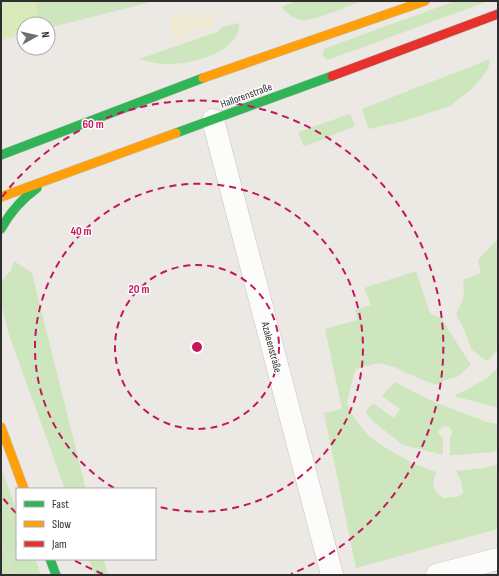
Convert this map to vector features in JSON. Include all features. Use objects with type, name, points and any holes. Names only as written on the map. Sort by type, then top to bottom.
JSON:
[{"type":"street","points":[[1,155],[193,82],[425,1]]},
{"type":"street","name":"Hallorenstraße","points":[[1,197],[498,14]]},
{"type":"street","name":"Azaleenstraße","points":[[213,120],[332,575]]},
{"type":"street","points":[[1,229],[7,217],[24,197],[49,179]]},
{"type":"street","points":[[1,427],[24,488]]},
{"type":"street","points":[[437,575],[498,559]]},
{"type":"street","points":[[50,560],[56,575]]},
{"type":"green space","points":[[1,1],[155,1],[56,26],[56,16],[16,16],[16,36],[1,40]]},
{"type":"green space","points":[[1,1],[36,1],[37,16],[16,16],[16,36],[1,40]]},
{"type":"green space","points":[[296,1],[362,1],[323,16],[302,20],[293,17],[281,7]]},
{"type":"green space","points":[[455,1],[489,1],[327,60],[323,56],[323,50],[326,48]]},
{"type":"green space","points":[[239,23],[238,32],[234,40],[226,47],[207,57],[175,64],[159,64],[139,59],[217,32],[221,27]]},
{"type":"green space","points":[[490,59],[488,69],[475,86],[450,106],[404,121],[369,129],[362,109]]},
{"type":"green space","points":[[350,114],[355,126],[304,147],[298,132]]},
{"type":"green space","points":[[498,239],[498,349],[487,361],[472,350],[456,314],[463,297],[463,280],[481,273],[478,260]]},
{"type":"green space","points":[[14,261],[32,273],[86,488],[65,488],[9,335],[1,303],[1,282],[11,270]]},
{"type":"green space","points":[[416,271],[430,313],[441,318],[471,365],[457,377],[448,379],[436,385],[394,367],[379,363],[356,369],[347,403],[354,418],[369,436],[412,463],[436,472],[433,483],[436,492],[443,498],[457,497],[463,493],[461,481],[456,471],[485,468],[498,464],[498,529],[356,568],[324,413],[342,409],[325,329],[357,320],[355,310],[371,305],[364,288]]},
{"type":"green space","points":[[498,367],[498,408],[454,396],[490,376]]},
{"type":"green space","points":[[395,382],[432,401],[490,423],[498,424],[498,449],[493,452],[450,455],[450,437],[453,432],[448,426],[442,427],[438,432],[443,439],[443,455],[403,445],[375,423],[365,412],[373,403],[394,418],[400,409],[382,396]]},
{"type":"green space","points":[[1,468],[16,508],[16,560],[35,560],[41,575],[1,575]]},
{"type":"green space","points":[[89,560],[104,560],[108,575],[94,575]]},
{"type":"sand","points":[[193,12],[193,17],[212,13],[213,28],[201,32],[200,26],[189,29],[188,37],[173,40],[170,17]]},
{"type":"tram line","points":[[1,539],[14,575]]},
{"type":"traffic: fast","points":[[176,133],[332,76]]},
{"type":"traffic: fast","points":[[1,155],[203,78]]},
{"type":"traffic: fast","points":[[1,229],[17,206],[37,188]]},
{"type":"traffic: fast","points":[[50,560],[56,575]]},
{"type":"traffic: slow","points":[[203,78],[425,1]]},
{"type":"traffic: slow","points":[[1,197],[176,133]]},
{"type":"traffic: slow","points":[[1,427],[24,488]]},
{"type":"traffic: jam","points":[[332,76],[498,14]]}]
